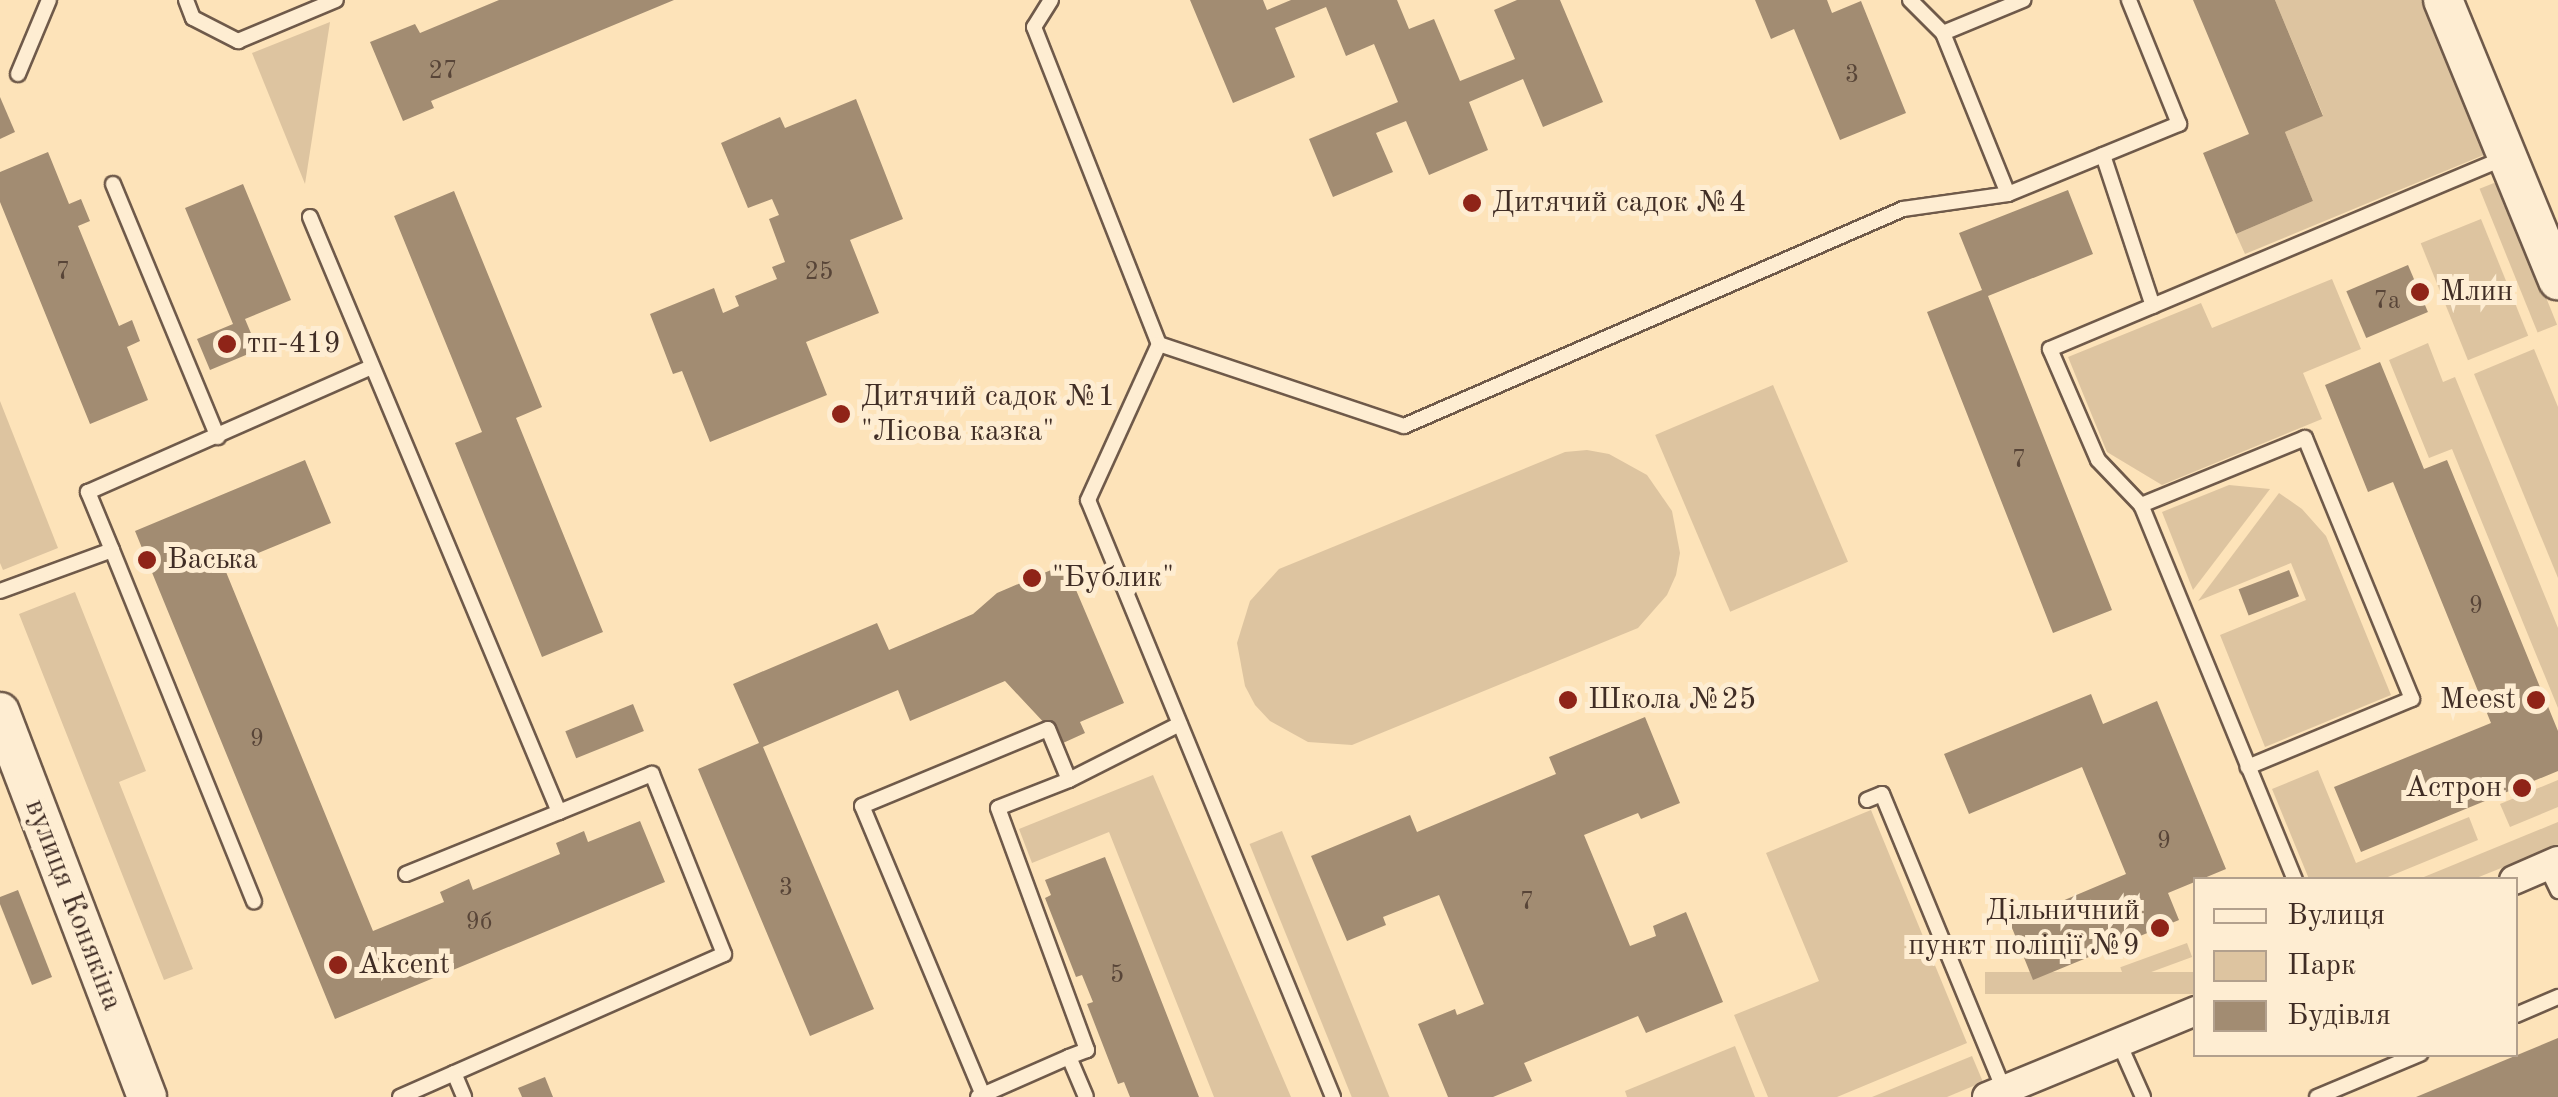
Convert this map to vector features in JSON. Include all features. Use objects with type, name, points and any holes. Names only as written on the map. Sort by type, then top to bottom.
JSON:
[{"type":"main road","points":[[2443,0],[2558,280]]},
{"type":"main road","name":"вулиця Конякіна","points":[[0,712],[147,1097]]},
{"type":"street","points":[[2518,879],[2554,873]]},
{"type":"street","points":[[1996,1094],[2193,1012]]},
{"type":"lane","points":[[18,74],[49,0]]},
{"type":"lane","points":[[186,0],[193,18],[238,41],[336,0]]},
{"type":"lane","points":[[1051,0],[1034,27],[1159,344],[1088,500],[1333,1097]]},
{"type":"lane","points":[[1910,0],[1943,33],[2008,194]]},
{"type":"lane","points":[[1943,33],[2023,0]]},
{"type":"lane","points":[[1159,344],[1404,426],[1902,209],[2008,194],[2180,124],[2130,0]]},
{"type":"lane","points":[[2103,155],[2153,306]]},
{"type":"lane","points":[[2294,877],[2141,505],[2098,460],[2050,349],[2507,157]]},
{"type":"lane","points":[[112,184],[218,437]]},
{"type":"lane","points":[[310,217],[559,812]]},
{"type":"lane","points":[[254,901],[88,492],[371,367]]},
{"type":"lane","points":[[2141,505],[2305,438],[2412,699],[2248,767]]},
{"type":"lane","points":[[0,591],[112,550]]},
{"type":"lane","points":[[1069,780],[1048,728],[862,806],[980,1096],[1087,1050],[998,808],[1069,780],[1180,724]]},
{"type":"lane","points":[[400,1097],[724,954],[652,774],[406,874]]},
{"type":"lane","points":[[1867,800],[1882,794],[1996,1094]]},
{"type":"lane","points":[[2518,1014],[2558,997]]},
{"type":"lane","points":[[2118,1043],[2143,1097]]},
{"type":"lane","points":[[1069,1057],[1086,1097]]},
{"type":"lane","points":[[2317,1097],[2413,1057]]},
{"type":"lane","points":[[454,1072],[464,1097]]},
{"type":"green space","points":[[2275,0],[2428,0],[2491,152],[2245,254],[2236,234],[2313,201],[2285,132],[2323,115]]},
{"type":"green space","points":[[330,22],[305,184],[252,53]]},
{"type":"green space","points":[[2499,181],[2557,325],[2538,333],[2480,189]]},
{"type":"green space","points":[[2481,219],[2528,336],[2468,360],[2421,243]]},
{"type":"green space","points":[[2332,279],[2361,349],[2303,373],[2322,419],[2162,485],[2107,452],[2068,357],[2201,303],[2212,328]]},
{"type":"green space","points":[[2428,343],[2443,382],[2455,377],[2558,628],[2558,708],[2452,449],[2429,458],[2389,360]]},
{"type":"green space","points":[[2534,349],[2558,407],[2558,578],[2474,374]]},
{"type":"green space","points":[[1773,385],[1848,562],[1730,612],[1655,435]]},
{"type":"green space","points":[[0,401],[58,548],[3,570],[0,563]]},
{"type":"green space","points":[[1565,452],[1609,454],[1647,475],[1672,511],[1680,553],[1676,575],[1667,595],[1638,628],[1352,745],[1308,742],[1270,721],[1255,705],[1245,686],[1237,643],[1250,601],[1279,569]]},
{"type":"green space","points":[[2229,485],[2270,489],[2193,590],[2162,512]]},
{"type":"green space","points":[[2279,493],[2302,509],[2326,536],[2391,695],[2265,747],[2220,635],[2306,600],[2291,563],[2198,601]]},
{"type":"green space","points":[[75,592],[146,771],[119,782],[193,969],[164,980],[19,614]]},
{"type":"green space","points":[[2318,770],[2356,863],[2469,817],[2478,840],[2388,877],[2308,877],[2272,789]]},
{"type":"green space","points":[[1153,775],[1291,1097],[1214,1097],[1109,832],[1032,863],[1019,829]]},
{"type":"green space","points":[[2558,780],[2558,807],[2510,827],[2500,804]]},
{"type":"green space","points":[[1871,810],[1967,1043],[1837,1097],[1768,1097],[1734,1015],[1819,981],[1766,853]]},
{"type":"green space","points":[[2558,822],[2558,845],[2479,877],[2424,877]]},
{"type":"green space","points":[[1282,831],[1389,1097],[1352,1097],[1250,844]]},
{"type":"green space","points":[[2187,943],[2192,957],[2125,981],[2120,967]]},
{"type":"green space","points":[[1985,972],[2193,972],[2193,994],[1985,994]]},
{"type":"green space","points":[[1735,1046],[1755,1097],[1627,1097],[1625,1091]]},
{"type":"green space","points":[[1972,1056],[1983,1082],[1947,1097],[1872,1097]]},
{"type":"building","points":[[499,0],[674,0],[431,101],[434,108],[403,121],[370,42],[415,24],[420,33]]},
{"type":"building","points":[[1190,0],[1263,0],[1267,10],[1291,0],[1397,0],[1409,29],[1434,19],[1460,81],[1515,59],[1494,10],[1517,0],[1560,0],[1603,102],[1543,127],[1523,79],[1469,102],[1488,150],[1429,175],[1406,121],[1376,133],[1393,172],[1333,197],[1309,139],[1398,102],[1374,44],[1346,56],[1326,7],[1275,28],[1295,77],[1233,103]]},
{"type":"building","points":[[1755,0],[1827,0],[1832,13],[1861,1],[1906,113],[1840,140],[1794,29],[1771,39]]},
{"type":"building","points":[[2193,0],[2275,0],[2323,116],[2285,132],[2313,201],[2236,234],[2203,153],[2249,134]]},
{"type":"building","points":[[0,97],[15,132],[0,139]]},
{"type":"building","points":[[856,99],[903,219],[850,240],[879,313],[806,342],[827,395],[710,442],[682,371],[673,374],[650,314],[714,288],[723,313],[739,306],[735,296],[777,279],[772,267],[785,262],[769,219],[779,215],[772,199],[748,208],[721,143],[780,117],[785,128]]},
{"type":"building","points":[[48,152],[69,204],[81,199],[90,221],[78,226],[119,326],[132,320],[140,341],[127,347],[148,400],[90,424],[0,202],[0,172]]},
{"type":"building","points":[[243,184],[291,300],[245,319],[258,350],[210,370],[197,339],[233,324],[185,208]]},
{"type":"building","points":[[2068,190],[2093,254],[1988,296],[2112,610],[2053,633],[1927,312],[1982,290],[1959,233]]},
{"type":"building","points":[[454,191],[542,407],[516,418],[603,632],[542,657],[455,443],[482,432],[394,216]]},
{"type":"building","points":[[2408,265],[2428,312],[2366,338],[2346,291]]},
{"type":"building","points":[[2380,362],[2424,469],[2447,460],[2558,731],[2558,771],[2361,852],[2334,787],[2491,723],[2393,482],[2368,492],[2325,385]]},
{"type":"building","points":[[305,460],[331,523],[224,567],[373,931],[444,902],[440,892],[469,879],[473,890],[560,854],[556,843],[584,831],[588,842],[640,821],[665,882],[335,1019],[135,531]]},
{"type":"building","points":[[1065,564],[1124,703],[1080,722],[1085,733],[1063,743],[1005,681],[910,721],[898,690],[763,747],[874,1009],[810,1036],[698,769],[759,743],[733,684],[877,623],[889,650],[973,614],[997,593]]},
{"type":"building","points":[[2289,570],[2299,596],[2249,615],[2239,589]]},
{"type":"building","points":[[2091,694],[2103,724],[2157,701],[2226,869],[2207,877],[2193,877],[2193,883],[2168,893],[2179,920],[2033,980],[2010,923],[2126,874],[2082,767],[1969,814],[1944,754]]},
{"type":"building","points":[[633,704],[644,731],[576,758],[565,731]]},
{"type":"building","points":[[1645,717],[1680,803],[1641,819],[1638,813],[1584,835],[1630,946],[1656,936],[1653,926],[1686,912],[1723,1002],[1646,1033],[1638,1016],[1524,1063],[1532,1081],[1493,1097],[1448,1097],[1418,1024],[1455,1009],[1457,1015],[1484,1004],[1439,895],[1383,917],[1386,925],[1347,941],[1311,856],[1410,815],[1417,832],[1556,774],[1549,757]]},
{"type":"building","points":[[1105,857],[1199,1097],[1130,1097],[1124,1082],[1118,1084],[1087,1004],[1093,1002],[1082,975],[1076,977],[1045,898],[1051,895],[1045,880]]},
{"type":"building","points":[[18,890],[52,977],[32,985],[0,904],[0,897]]},
{"type":"building","points":[[2558,1038],[2558,1097],[2416,1097],[2518,1057]]},
{"type":"building","points":[[545,1077],[553,1097],[522,1097],[518,1088]]},
{"type":"place","name":"Дитячий садок №4","points":[[1472,203]]},
{"type":"place","name":"Млин","points":[[2420,292]]},
{"type":"place","name":"тп-419","points":[[227,344]]},
{"type":"place","name":"Дитячий садок №1 \"Лісова казка\"","points":[[841,414]]},
{"type":"place","name":"Васька","points":[[147,560]]},
{"type":"place","name":"\"Бублик\"","points":[[1032,578]]},
{"type":"place","name":"Школа №25","points":[[1568,700]]},
{"type":"place","name":"Meest","points":[[2536,700]]},
{"type":"place","name":"Астрон","points":[[2522,788]]},
{"type":"place","name":"Дільничний пункт поліції №9","points":[[2160,928]]},
{"type":"place","name":"Akcent","points":[[338,965]]}]
